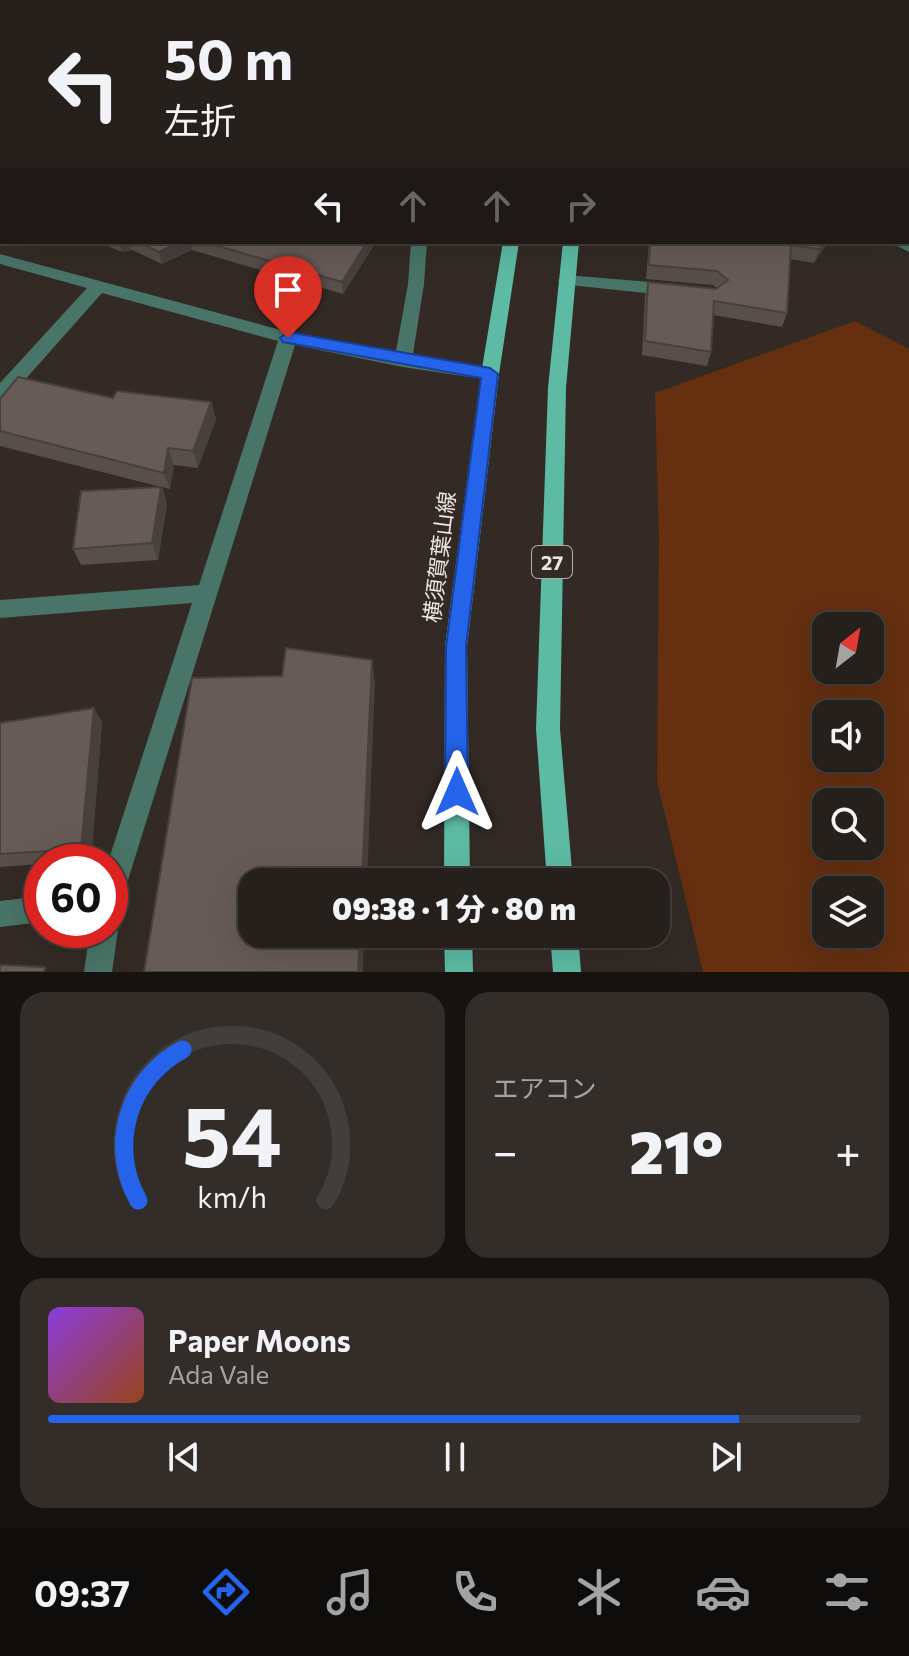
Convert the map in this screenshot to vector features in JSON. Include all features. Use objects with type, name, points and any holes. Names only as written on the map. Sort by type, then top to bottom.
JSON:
[{"type":"main road","name":"横須賀葉山線","points":[[457,868],[456,647],[490,374],[511,244]]},
{"type":"main road","name":"27","points":[[559,868],[548,729],[557,388],[571,244]]},
{"type":"main road","points":[[458,948],[459,972]]},
{"type":"main road","points":[[565,948],[567,972]]},
{"type":"street","points":[[403,361],[416,284],[419,244]]},
{"type":"street","points":[[0,259],[288,338],[403,361],[490,374]]},
{"type":"street","points":[[566,280],[698,292]]},
{"type":"street","points":[[0,395],[99,286]]},
{"type":"street","points":[[127,844],[288,338]]},
{"type":"street","points":[[0,609],[208,593]]},
{"type":"street","points":[[0,914],[24,911]]},
{"type":"street","points":[[98,972],[101,948]]},
{"type":"shaded area","points":[[855,321],[909,349],[909,972],[703,972],[657,781],[659,539],[655,393]]},
{"type":"building","points":[[142,244],[176,244],[159,252]]},
{"type":"building","points":[[211,244],[366,244],[342,282]]},
{"type":"building","points":[[650,244],[823,244],[819,249],[791,245],[787,313],[714,301],[711,352],[645,341],[648,282],[716,289],[728,280],[717,271],[649,265]]},
{"type":"building","points":[[18,377],[113,398],[117,391],[211,402],[193,451],[168,448],[164,473],[0,431],[0,399]]},
{"type":"building","points":[[161,487],[152,543],[73,549],[81,491]]},
{"type":"building","points":[[286,648],[372,660],[363,868],[238,868],[238,948],[359,948],[358,972],[144,972],[192,678],[282,676]]},
{"type":"building","points":[[94,708],[81,844],[24,844],[24,853],[0,854],[0,723]]},
{"type":"building","points":[[0,965],[45,967],[44,972],[0,972]]},
{"type":"route","points":[[288,338],[403,361],[490,374],[456,647],[457,792]]}]
